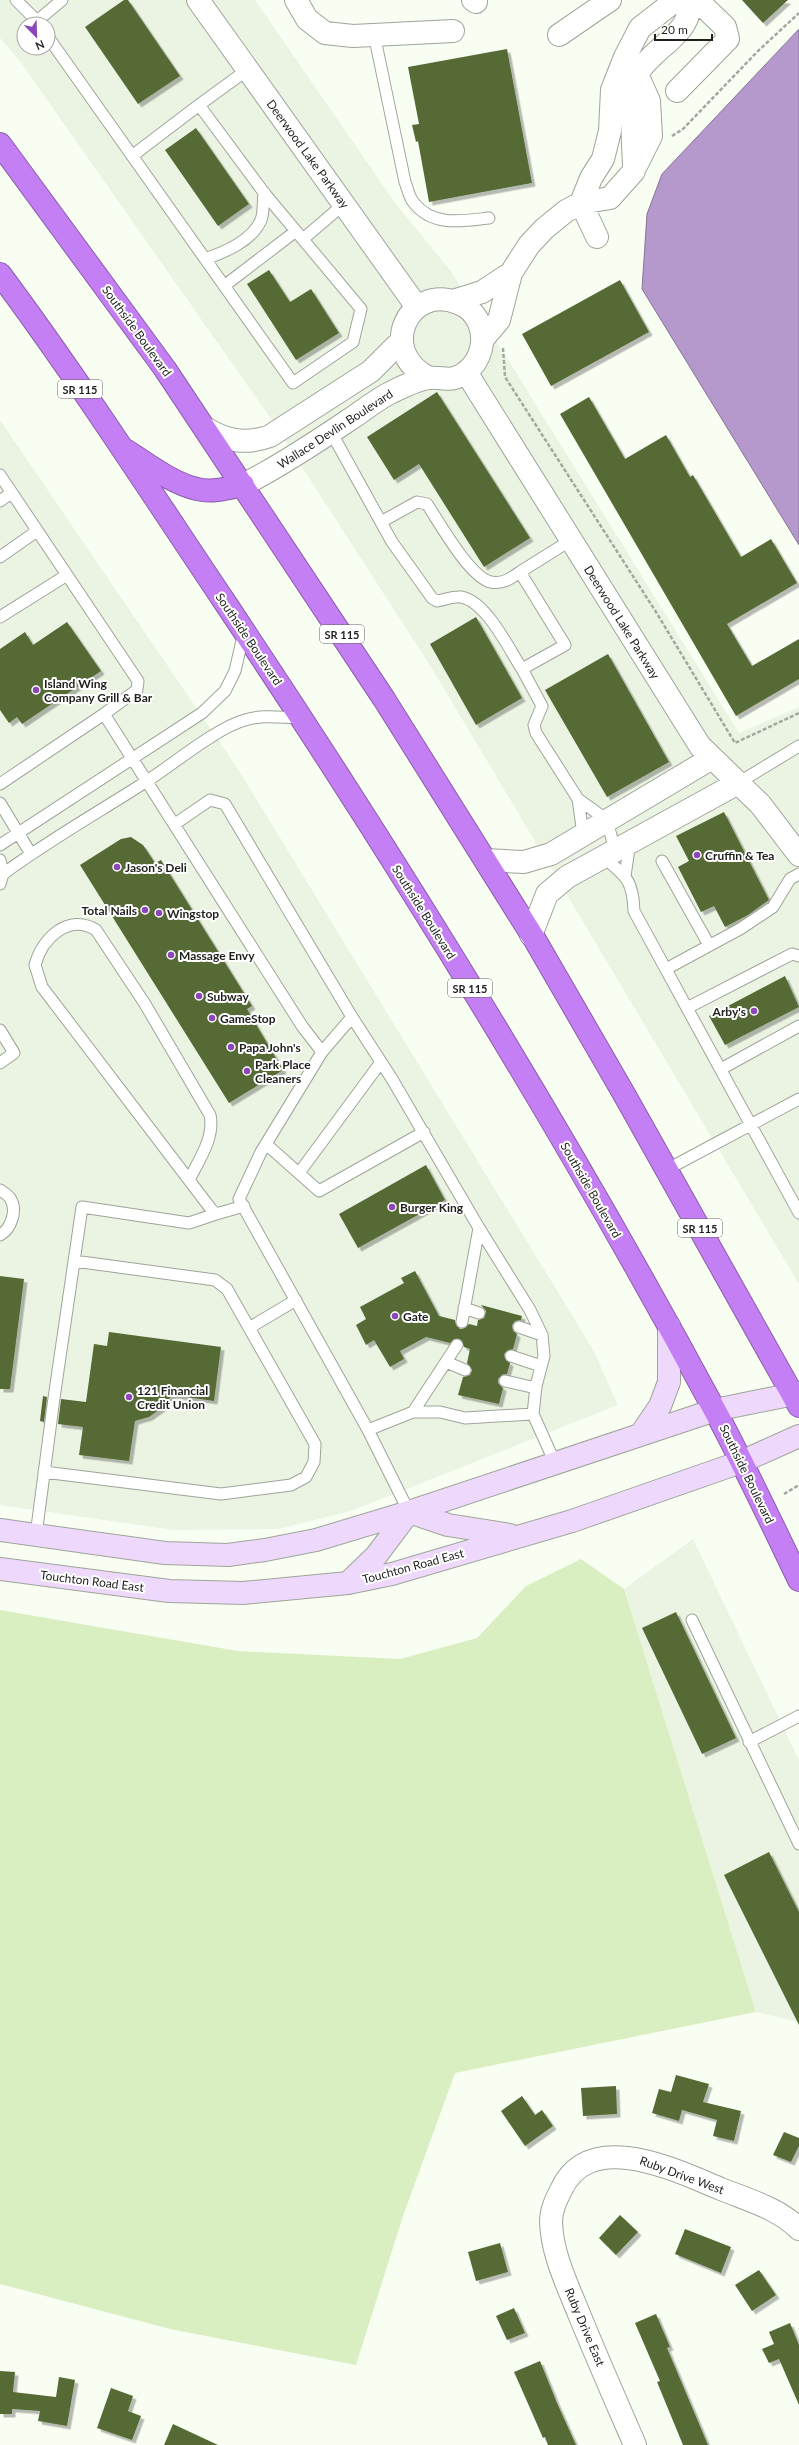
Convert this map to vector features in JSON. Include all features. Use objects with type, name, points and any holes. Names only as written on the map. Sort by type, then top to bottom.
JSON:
[{"type":"highway","name":"Southside Boulevard","points":[[0,144],[165,369],[244,485],[384,699],[531,935],[797,1398]]},
{"type":"highway","name":"Southside Boulevard","points":[[0,274],[121,448],[302,718],[430,921],[535,1094],[668,1326],[715,1410],[799,1580]]},
{"type":"highway","points":[[121,448],[176,481],[198,489],[217,490],[244,485]]},
{"type":"street","name":"Deerwood Lake Parkway","points":[[198,0],[417,307]]},
{"type":"street","points":[[296,0],[308,19],[325,33],[353,36],[453,31]]},
{"type":"street","points":[[559,35],[610,0]]},
{"type":"street","points":[[597,237],[581,203],[590,178],[603,158],[610,121],[612,90],[640,28],[676,0]]},
{"type":"street","points":[[634,171],[632,107],[637,74],[653,53],[672,38],[688,16],[689,0]]},
{"type":"street","points":[[677,91],[728,39],[725,27],[697,0]]},
{"type":"street","points":[[483,339],[499,320],[511,273],[529,245],[544,229],[566,211],[581,203],[610,198],[634,171],[651,136],[649,101],[637,74]]},
{"type":"street","points":[[453,301],[482,292],[511,273]]},
{"type":"street","points":[[440,299],[453,301],[462,304],[477,319],[483,339],[481,352],[475,363],[466,372],[454,378],[442,380],[429,378],[418,372],[409,363],[403,352],[403,327],[409,316],[417,307],[428,301],[440,299]]},
{"type":"street","points":[[205,428],[221,438],[234,441],[258,440],[270,436],[371,371],[402,340]]},
{"type":"street","name":"Deerwood Lake Parkway","points":[[466,372],[700,746],[760,804],[799,855]]},
{"type":"street","name":"Wallace Devlin Boulevard","points":[[244,485],[266,474],[392,392],[429,378]]},
{"type":"street","points":[[485,860],[524,862],[551,854],[712,758]]},
{"type":"street","points":[[531,935],[547,894],[567,877],[738,783]]},
{"type":"street","points":[[641,1434],[660,1406],[669,1382],[668,1326]]},
{"type":"street","points":[[0,1530],[164,1553],[228,1555],[265,1550],[316,1540],[409,1512],[715,1410],[797,1398]]},
{"type":"street","name":"Touchton Road East","points":[[0,1570],[169,1591],[243,1593],[348,1583],[392,1574],[572,1521],[741,1462],[799,1436]]},
{"type":"street","points":[[409,1512],[448,1525],[519,1536]]},
{"type":"street","points":[[348,1583],[376,1556],[409,1512]]},
{"type":"street","name":"Ruby Drive West","points":[[553,2206],[564,2184],[580,2167],[599,2159],[615,2156],[631,2157],[676,2170],[775,2211],[799,2229]]},
{"type":"street","name":"Ruby Drive East","points":[[553,2206],[551,2221],[557,2260],[635,2445]]},
{"type":"lane","points":[[16,0],[32,16]]},
{"type":"lane","points":[[45,16],[62,0]]},
{"type":"lane","points":[[374,34],[405,182],[413,202],[429,216],[449,222],[489,218]]},
{"type":"lane","points":[[56,48],[293,383],[353,342],[361,309],[264,192],[199,105]]},
{"type":"lane","points":[[132,156],[248,70]]},
{"type":"lane","points":[[610,121],[633,122]]},
{"type":"lane","points":[[205,259],[228,251],[254,231],[262,219],[264,192]]},
{"type":"lane","points":[[224,286],[344,204]]},
{"type":"lane","points":[[331,432],[381,522],[407,565],[432,598],[436,601],[462,597],[475,603],[484,610],[522,669],[542,706],[534,725],[536,733],[578,799],[607,820],[625,876],[633,891],[634,911],[799,1213]]},
{"type":"lane","points":[[0,475],[138,681],[137,690],[0,784]]},
{"type":"lane","points":[[0,501],[12,493]]},
{"type":"lane","points":[[381,522],[417,502],[427,504],[469,564],[485,579],[506,582],[571,540]]},
{"type":"lane","points":[[0,557],[37,531]]},
{"type":"lane","points":[[520,572],[565,645],[522,669]]},
{"type":"lane","points":[[0,617],[67,575]]},
{"type":"lane","points":[[0,845],[202,713],[225,691],[235,671],[244,631]]},
{"type":"lane","points":[[104,714],[302,1026],[322,1052]]},
{"type":"lane","points":[[2,879],[31,854],[146,782],[224,729],[244,720],[259,717],[302,718]]},
{"type":"lane","points":[[738,783],[799,746]]},
{"type":"lane","points":[[578,799],[583,834]]},
{"type":"lane","points":[[175,824],[210,800],[225,804],[352,1016],[424,1132],[479,1228],[530,1310],[542,1335],[544,1356],[536,1388],[533,1414],[555,1463]]},
{"type":"lane","points":[[0,802],[31,854]]},
{"type":"lane","points":[[616,850],[625,876]]},
{"type":"lane","points":[[0,860],[2,879]]},
{"type":"lane","points":[[662,860],[710,945]]},
{"type":"lane","points":[[666,969],[740,929],[773,907],[790,879],[799,874]]},
{"type":"lane","points":[[189,1180],[209,1138],[212,1125],[210,1115],[145,1004],[96,930],[86,924],[74,924],[54,932],[44,944],[35,965],[42,987],[189,1180],[216,1214]]},
{"type":"lane","points":[[687,1008],[792,954],[799,956]]},
{"type":"lane","points":[[352,1016],[322,1052],[266,1144],[239,1199],[368,1430],[409,1512]]},
{"type":"lane","points":[[721,1069],[799,1026]]},
{"type":"lane","points":[[0,1030],[14,1053],[0,1063]]},
{"type":"lane","points":[[299,1173],[381,1062]]},
{"type":"lane","points":[[666,1170],[799,1099]]},
{"type":"lane","points":[[266,1144],[319,1191],[424,1132]]},
{"type":"lane","points":[[0,1190],[10,1198],[12,1210],[12,1222],[6,1232],[0,1236]]},
{"type":"lane","points":[[36,1535],[82,1207],[189,1223],[244,1206]]},
{"type":"lane","points":[[462,1322],[479,1228]]},
{"type":"lane","points":[[44,1472],[222,1494],[291,1485],[306,1477],[314,1462],[315,1444],[227,1289],[215,1280],[74,1261]]},
{"type":"lane","points":[[249,1328],[296,1300]]},
{"type":"lane","points":[[464,1308],[479,1313]]},
{"type":"lane","points":[[519,1327],[542,1335]]},
{"type":"lane","points":[[413,1412],[457,1345]]},
{"type":"lane","points":[[511,1356],[541,1366]]},
{"type":"lane","points":[[446,1362],[465,1370]]},
{"type":"lane","points":[[505,1381],[536,1388]]},
{"type":"lane","points":[[368,1430],[413,1412],[440,1412],[465,1418],[533,1414]]},
{"type":"lane","points":[[692,1620],[748,1733],[748,1742],[799,1844]]},
{"type":"lane","points":[[748,1742],[799,1716]]},
{"type":"path","points":[[670,137],[683,130],[758,51],[799,13]]},
{"type":"path","points":[[505,342],[503,346],[505,378],[652,606],[735,743],[799,713]]},
{"type":"path","points":[[784,1494],[799,1485]]},
{"type":"shaded area","points":[[0,0],[255,0],[396,204],[450,270],[512,366],[739,733],[799,707],[799,1284],[431,667],[269,416],[19,60],[0,38]]},
{"type":"shaded area","points":[[799,29],[799,545],[642,289],[647,214],[662,174]]},
{"type":"shaded area","points":[[0,420],[238,769],[594,1351],[618,1405],[351,1511],[278,1529],[173,1530],[0,1505]]},
{"type":"shaded area","points":[[693,1539],[799,1760],[799,2022],[756,2012],[624,1589]]},
{"type":"green space","points":[[581,1559],[624,1589],[756,2012],[455,2073],[403,2216],[356,2365],[170,2329],[0,2284],[0,1610],[238,1651],[400,1659],[477,1638],[526,1586]]},
{"type":"building","points":[[124,0],[128,0],[180,76],[138,104],[85,27]]},
{"type":"building","points":[[742,0],[788,0],[763,23]]},
{"type":"building","points":[[507,49],[532,183],[429,202],[418,141],[416,142],[412,125],[419,124],[408,67]]},
{"type":"building","points":[[196,128],[249,204],[218,226],[165,150]]},
{"type":"building","points":[[269,270],[290,302],[311,289],[339,333],[296,360],[247,284]]},
{"type":"building","points":[[620,280],[649,332],[551,386],[522,334]]},
{"type":"building","points":[[437,392],[530,538],[484,567],[419,464],[394,480],[367,437]]},
{"type":"building","points":[[589,397],[625,459],[666,435],[690,477],[693,475],[741,557],[771,539],[797,583],[727,624],[752,666],[799,639],[799,679],[736,716],[560,414]]},
{"type":"building","points":[[476,617],[522,698],[476,725],[430,644]]},
{"type":"building","name":"Island Wing Company Grill & Bar","points":[[67,622],[101,671],[22,724],[17,717],[9,723],[0,710],[0,649],[25,632],[33,645]]},
{"type":"building","points":[[608,654],[669,762],[607,797],[545,690]]},
{"type":"building","points":[[724,812],[769,900],[748,915],[725,927],[714,906],[701,912],[678,867],[689,861],[676,836]]},
{"type":"building","points":[[131,837],[143,845],[155,863],[161,860],[252,1006],[247,1009],[283,1070],[229,1103],[80,865],[121,839]]},
{"type":"building","name":"Arby's","points":[[785,976],[799,1007],[725,1045],[709,1016]]},
{"type":"building","name":"Burger King","points":[[426,1165],[445,1200],[358,1248],[339,1214]]},
{"type":"building","points":[[415,1271],[439,1316],[455,1320],[456,1325],[460,1329],[465,1328],[469,1324],[477,1326],[478,1320],[484,1318],[486,1311],[481,1305],[522,1316],[521,1320],[515,1321],[512,1325],[513,1331],[517,1334],[513,1349],[504,1354],[506,1360],[510,1363],[507,1374],[503,1374],[498,1379],[498,1383],[503,1388],[499,1404],[458,1395],[463,1377],[470,1375],[472,1370],[467,1363],[470,1349],[464,1347],[460,1339],[454,1339],[450,1343],[426,1337],[400,1351],[404,1359],[390,1367],[374,1340],[366,1345],[356,1325],[366,1319],[360,1307],[404,1283],[401,1278]]},
{"type":"building","points":[[0,1276],[24,1279],[10,1389],[0,1389]]},
{"type":"building","name":"121 Financial Credit Union","points":[[109,1332],[221,1347],[214,1401],[172,1395],[163,1407],[149,1417],[135,1421],[129,1461],[79,1455],[83,1427],[58,1424],[61,1399],[86,1402],[94,1344],[107,1346]]},
{"type":"building","points":[[43,1396],[47,1397],[44,1422],[40,1421]]},
{"type":"building","points":[[676,1612],[736,1738],[702,1754],[642,1628]]},
{"type":"building","points":[[769,1852],[799,1912],[799,2025],[724,1875]]},
{"type":"building","points":[[676,2075],[709,2084],[703,2102],[741,2111],[734,2141],[713,2136],[717,2120],[682,2110],[679,2121],[652,2113],[659,2089],[671,2092]]},
{"type":"building","points":[[616,2086],[617,2114],[583,2116],[581,2088]]},
{"type":"building","points":[[522,2096],[535,2115],[542,2110],[553,2126],[525,2146],[501,2111]]},
{"type":"building","points":[[784,2132],[799,2138],[799,2146],[791,2162],[773,2155]]},
{"type":"building","points":[[620,2215],[638,2232],[616,2255],[599,2238]]},
{"type":"building","points":[[685,2229],[731,2247],[721,2273],[675,2254]]},
{"type":"building","points":[[500,2243],[508,2272],[476,2281],[468,2252]]},
{"type":"building","points":[[759,2270],[776,2295],[752,2311],[735,2285]]},
{"type":"building","points":[[514,2308],[525,2333],[507,2340],[496,2316]]},
{"type":"building","points":[[656,2314],[670,2347],[667,2348],[708,2445],[683,2445],[657,2382],[660,2381],[635,2323]]},
{"type":"building","points":[[790,2323],[799,2345],[799,2405],[779,2359],[769,2363],[762,2349],[774,2344],[769,2332]]},
{"type":"building","points":[[540,2361],[576,2445],[548,2445],[545,2437],[543,2438],[514,2372]]},
{"type":"building","points":[[0,2371],[15,2372],[13,2392],[56,2397],[59,2377],[75,2380],[67,2426],[38,2421],[40,2411],[12,2409],[12,2414],[0,2414]]},
{"type":"building","points":[[111,2388],[133,2396],[128,2411],[141,2416],[132,2440],[97,2428]]},
{"type":"building","points":[[173,2424],[218,2445],[164,2445]]},
{"type":"place","name":"Island Wing Company Grill & Bar","points":[[36,690]]},
{"type":"place","name":"Cruffin & Tea","points":[[697,855]]},
{"type":"place","name":"Jason's Deli","points":[[117,867]]},
{"type":"place","name":"Total Nails","points":[[145,910]]},
{"type":"place","name":"Wingstop","points":[[159,913]]},
{"type":"place","name":"Massage Envy","points":[[171,955]]},
{"type":"place","name":"Subway","points":[[199,996]]},
{"type":"place","name":"Arby's","points":[[754,1011]]},
{"type":"place","name":"GameStop","points":[[212,1018]]},
{"type":"place","name":"Papa John's","points":[[231,1047]]},
{"type":"place","name":"Park Place Cleaners","points":[[247,1071]]},
{"type":"place","name":"Burger King","points":[[392,1207]]},
{"type":"place","name":"Gate","points":[[395,1316]]},
{"type":"place","name":"121 Financial Credit Union","points":[[129,1397]]}]
